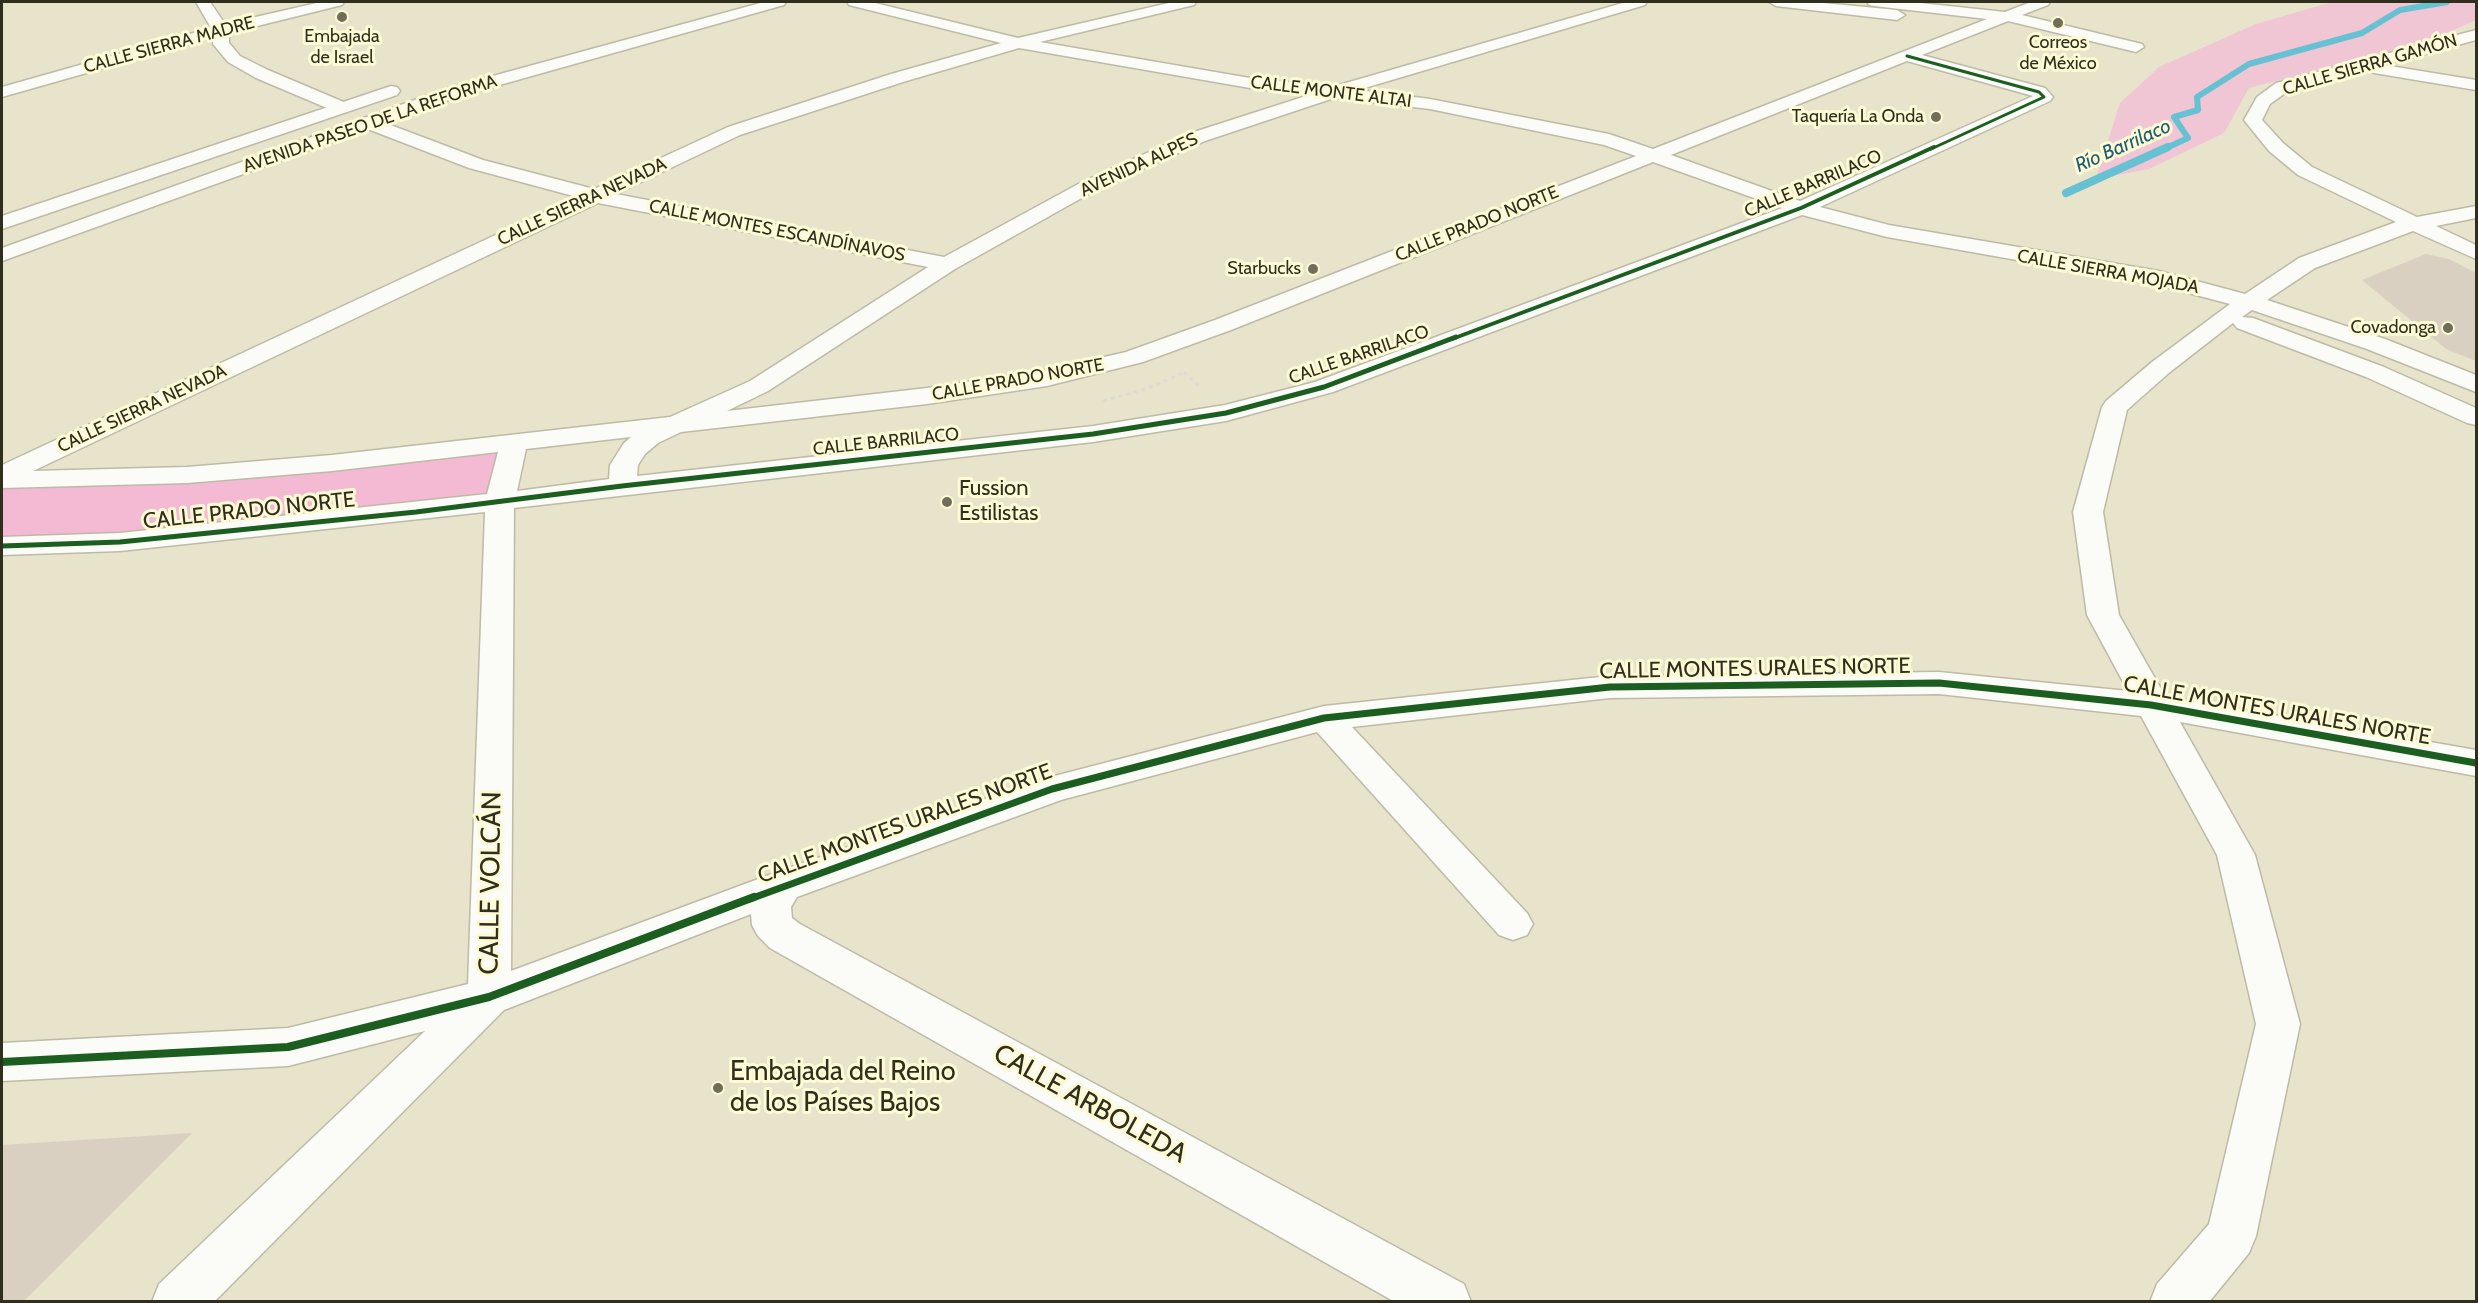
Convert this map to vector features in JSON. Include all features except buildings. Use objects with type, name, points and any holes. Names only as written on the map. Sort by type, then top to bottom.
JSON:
[{"type":"street","points":[[203,2],[208,15],[221,30],[221,44],[234,59],[262,74],[340,107]]},
{"type":"street","name":"CALLE SIERRA MADRE","points":[[2,92],[221,30],[337,2]]},
{"type":"street","name":"AVENIDA PASEO DE LA REFORMA","points":[[2,255],[451,93],[778,2]]},
{"type":"street","name":"CALLE MONTE ALTAI","points":[[854,2],[934,20],[1018,43],[1250,83],[1452,108],[1608,140],[1801,208]]},
{"type":"street","name":"CALLE SIERRA NEVADA","points":[[2,478],[734,131],[897,78],[1018,43],[1188,2]]},
{"type":"street","name":"AVENIDA ALPES","points":[[622,486],[624,465],[634,449],[648,437],[759,386],[947,264],[1089,186],[1198,136],[1335,92],[1640,2]]},
{"type":"street","points":[[1776,2],[1984,25]]},
{"type":"street","points":[[1874,2],[2006,16],[2136,47]]},
{"type":"street","name":"CALLE PRADO NORTE","points":[[2,478],[187,476],[514,443],[680,422],[927,396],[1047,378],[1134,357],[1223,325],[2043,2]]},
{"type":"street","name":"CALLE SIERRA GAMÓN","points":[[2476,35],[2282,87],[2263,101],[2253,120],[2276,147],[2305,171],[2411,224],[2476,253]]},
{"type":"street","name":"CALLE BARRILACO","points":[[500,501],[1093,434],[1226,413],[1324,387],[1801,208],[2044,95],[1907,56]]},
{"type":"street","points":[[2364,66],[2476,85]]},
{"type":"street","name":"AVENIDA PASEO DE LA REFORMA","points":[[2,224],[340,107],[403,88]]},
{"type":"street","points":[[382,94],[416,105]]},
{"type":"street","name":"CALLE MONTES ESCANDÍNAVOS","points":[[366,122],[476,164],[595,196],[947,264]]},
{"type":"street","points":[[267,132],[311,143]]},
{"type":"street","name":"CALLE SIERRA MOJADA","points":[[1801,208],[1897,233],[2159,278],[2238,309],[2476,417]]},
{"type":"street","points":[[2175,1302],[2231,1236],[2278,1024],[2236,855],[2103,615],[2088,512],[2115,407],[2161,367],[2238,309],[2307,263],[2411,224],[2476,212]]},
{"type":"street","name":"CALLE SIERRA MOJADA","points":[[2238,309],[2376,344],[2476,384]]},
{"type":"street","name":"CALLE VOLCÁN","points":[[177,1302],[489,997],[500,501],[514,443]]},
{"type":"street","name":"CALLE PRADO NORTE","points":[[2,546],[120,542],[416,512],[500,501]]},
{"type":"street","name":"CALLE MONTES URALES NORTE","points":[[2,1062],[288,1047],[489,997],[783,886],[1052,789],[1324,718],[1610,687],[1939,684],[2151,705],[2476,763]]},
{"type":"street","points":[[1324,718],[1513,924]]},
{"type":"street","name":"CALLE ARBOLEDA","points":[[783,886],[771,907],[772,925],[785,936],[1446,1302]]},
{"type":"path","points":[[1159,348],[1226,413]]},
{"type":"path","points":[[1094,404],[1146,389],[1185,372]]},
{"type":"shaded area","points":[[2332,2],[2476,2],[2476,20],[2427,42],[2249,88],[2224,133],[2149,169],[2096,179],[2120,103],[2159,67],[2256,24]]},
{"type":"shaded area","points":[[514,443],[500,501],[120,542],[2,546],[2,480],[187,475]]},
{"type":"waterway","name":"Río Barrilaco","points":[[2164,149],[2188,138],[2174,117],[2198,110],[2197,97],[2249,64],[2362,33],[2400,10],[2447,2]]},
{"type":"waterway","name":"Río Barrilaco","points":[[2066,193],[2168,147]]},
{"type":"cycle path","points":[[2,546],[120,542],[416,512],[622,486],[1093,434],[1226,413],[1324,387],[1801,208],[2044,97],[2039,92],[1907,56]]},
{"type":"cycle path","points":[[2,1062],[288,1047],[489,997],[783,886],[1052,789],[1324,718],[1610,687],[1939,683],[2151,705],[2476,763]]},
{"type":"place","name":"Embajada de Israel","points":[[342,17]]},
{"type":"place","name":"Correos de México","points":[[2058,23]]},
{"type":"place","name":"Taquería La Onda","points":[[1936,117]]},
{"type":"place","name":"Starbucks","points":[[1313,269]]},
{"type":"place","name":"Covadonga","points":[[2448,328]]},
{"type":"place","name":"Fussion Estilistas","points":[[947,502]]},
{"type":"place","name":"Embajada del Reino de los Países Bajos","points":[[718,1088]]}]
